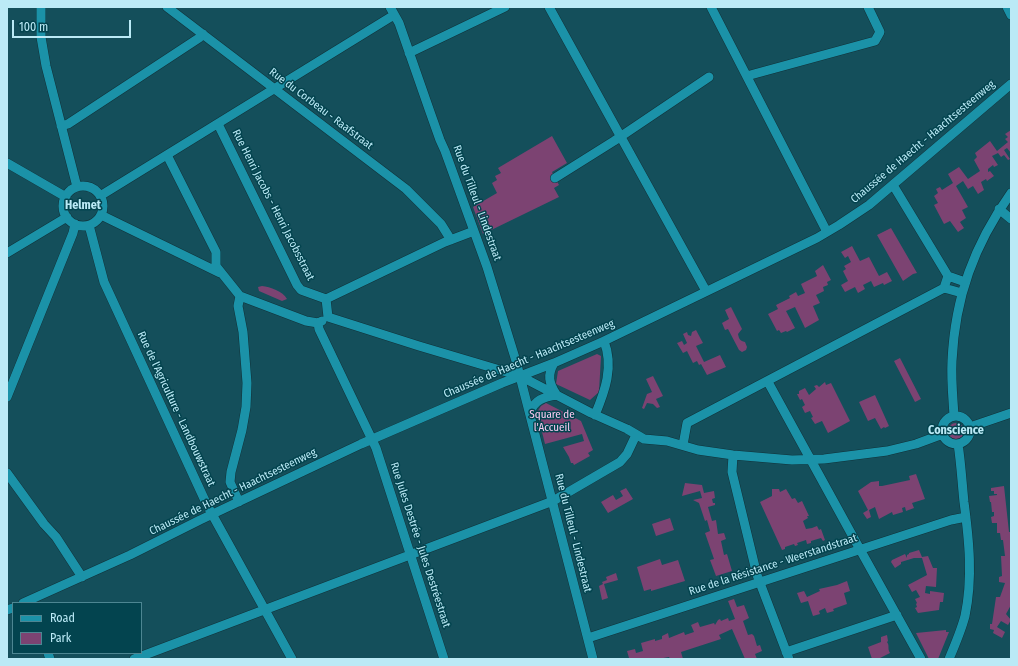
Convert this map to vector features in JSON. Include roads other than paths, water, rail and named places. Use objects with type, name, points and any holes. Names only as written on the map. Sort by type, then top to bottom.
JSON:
[{"type":"street","points":[[41,7],[41,37],[46,66],[77,187]]},
{"type":"street","points":[[409,53],[505,7]]},
{"type":"street","points":[[549,7],[706,291]]},
{"type":"street","points":[[711,7],[827,232]]},
{"type":"street","points":[[747,76],[875,42],[880,32],[868,7]]},
{"type":"street","points":[[1007,7],[1011,15]]},
{"type":"street","name":"Rue du Corbeau - Raafstraat","points":[[172,8],[203,34],[281,92],[406,189],[441,224],[451,240]]},
{"type":"street","points":[[100,196],[218,124],[392,11]]},
{"type":"street","name":"Rue du Tilleul - Lindestraat","points":[[392,11],[399,23],[440,140],[488,267],[530,412],[593,659]]},
{"type":"street","points":[[61,126],[68,124],[203,34]]},
{"type":"street","points":[[555,178],[621,137],[709,77]]},
{"type":"street","name":"Chaussée de Haecht - Haachtsesteenweg","points":[[26,602],[130,556],[212,515],[372,439],[604,341],[827,232],[869,205],[894,185],[1011,84]]},
{"type":"street","name":"Rue Henri Jacobs - Henri Jacobsstraat","points":[[218,124],[297,285],[301,290],[326,299]]},
{"type":"street","points":[[167,155],[216,252],[216,266],[240,296],[306,322],[318,323],[328,317],[418,346],[520,376],[595,415],[627,429],[636,435],[644,438],[667,441],[698,450],[733,456],[792,460],[824,459],[887,451],[916,444],[943,434]]},
{"type":"street","points":[[7,163],[66,197]]},
{"type":"street","points":[[894,185],[948,276],[965,282]]},
{"type":"street","points":[[84,186],[90,188],[96,191],[100,196],[103,206],[98,220],[88,226],[82,226],[75,224],[67,217],[64,210],[66,197],[77,187],[84,186]]},
{"type":"street","points":[[954,416],[952,363],[953,345],[962,293],[978,250],[999,209],[1011,193]]},
{"type":"street","points":[[999,209],[1011,219]]},
{"type":"street","points":[[101,215],[224,276]]},
{"type":"street","points":[[7,253],[67,217]]},
{"type":"street","points":[[7,397],[73,233],[75,224]]},
{"type":"street","name":"Rue de l'Agriculture - Landbouwstraat","points":[[88,226],[104,282],[212,515],[292,659]]},
{"type":"street","points":[[328,317],[326,299],[451,240],[474,231]]},
{"type":"street","points":[[683,445],[688,423],[944,288],[948,276]]},
{"type":"street","points":[[944,288],[962,293]]},
{"type":"street","points":[[239,502],[230,482],[231,472],[242,430],[246,395],[246,355],[238,306],[240,296]]},
{"type":"street","points":[[318,323],[319,329],[372,439]]},
{"type":"street","points":[[595,415],[607,383],[609,371],[608,352],[604,341]]},
{"type":"street","points":[[554,363],[551,369],[550,384],[557,395]]},
{"type":"street","points":[[487,367],[491,370],[493,376],[490,388]]},
{"type":"street","points":[[768,382],[896,615],[922,659]]},
{"type":"street","points":[[530,412],[533,405],[537,401],[542,398],[557,395]]},
{"type":"street","points":[[970,427],[1011,412]]},
{"type":"street","points":[[954,416],[962,417],[966,420],[970,427],[968,438],[958,444],[950,443],[944,438],[942,430],[944,423],[954,416]]},
{"type":"street","points":[[134,659],[553,501],[620,462],[627,454],[636,435]]},
{"type":"street","name":"Rue Jules Destrée - Jules Destréestraat","points":[[372,439],[444,659]]},
{"type":"street","points":[[949,659],[960,633],[965,615],[970,565],[958,444]]},
{"type":"street","points":[[733,456],[732,472],[759,582],[787,656],[896,615]]},
{"type":"street","points":[[7,473],[44,524],[56,537],[82,577]]},
{"type":"street","name":"Rue de la Résistance - Weerstandstraat","points":[[588,638],[860,549],[951,520],[966,517]]},
{"type":"district","name":"Helmet","points":[[83,206]]},
{"type":"district","name":"Conscience","points":[[956,431]]},
{"type":"park label","name":"Square de l'Accueil","points":[[552,421]]}]
